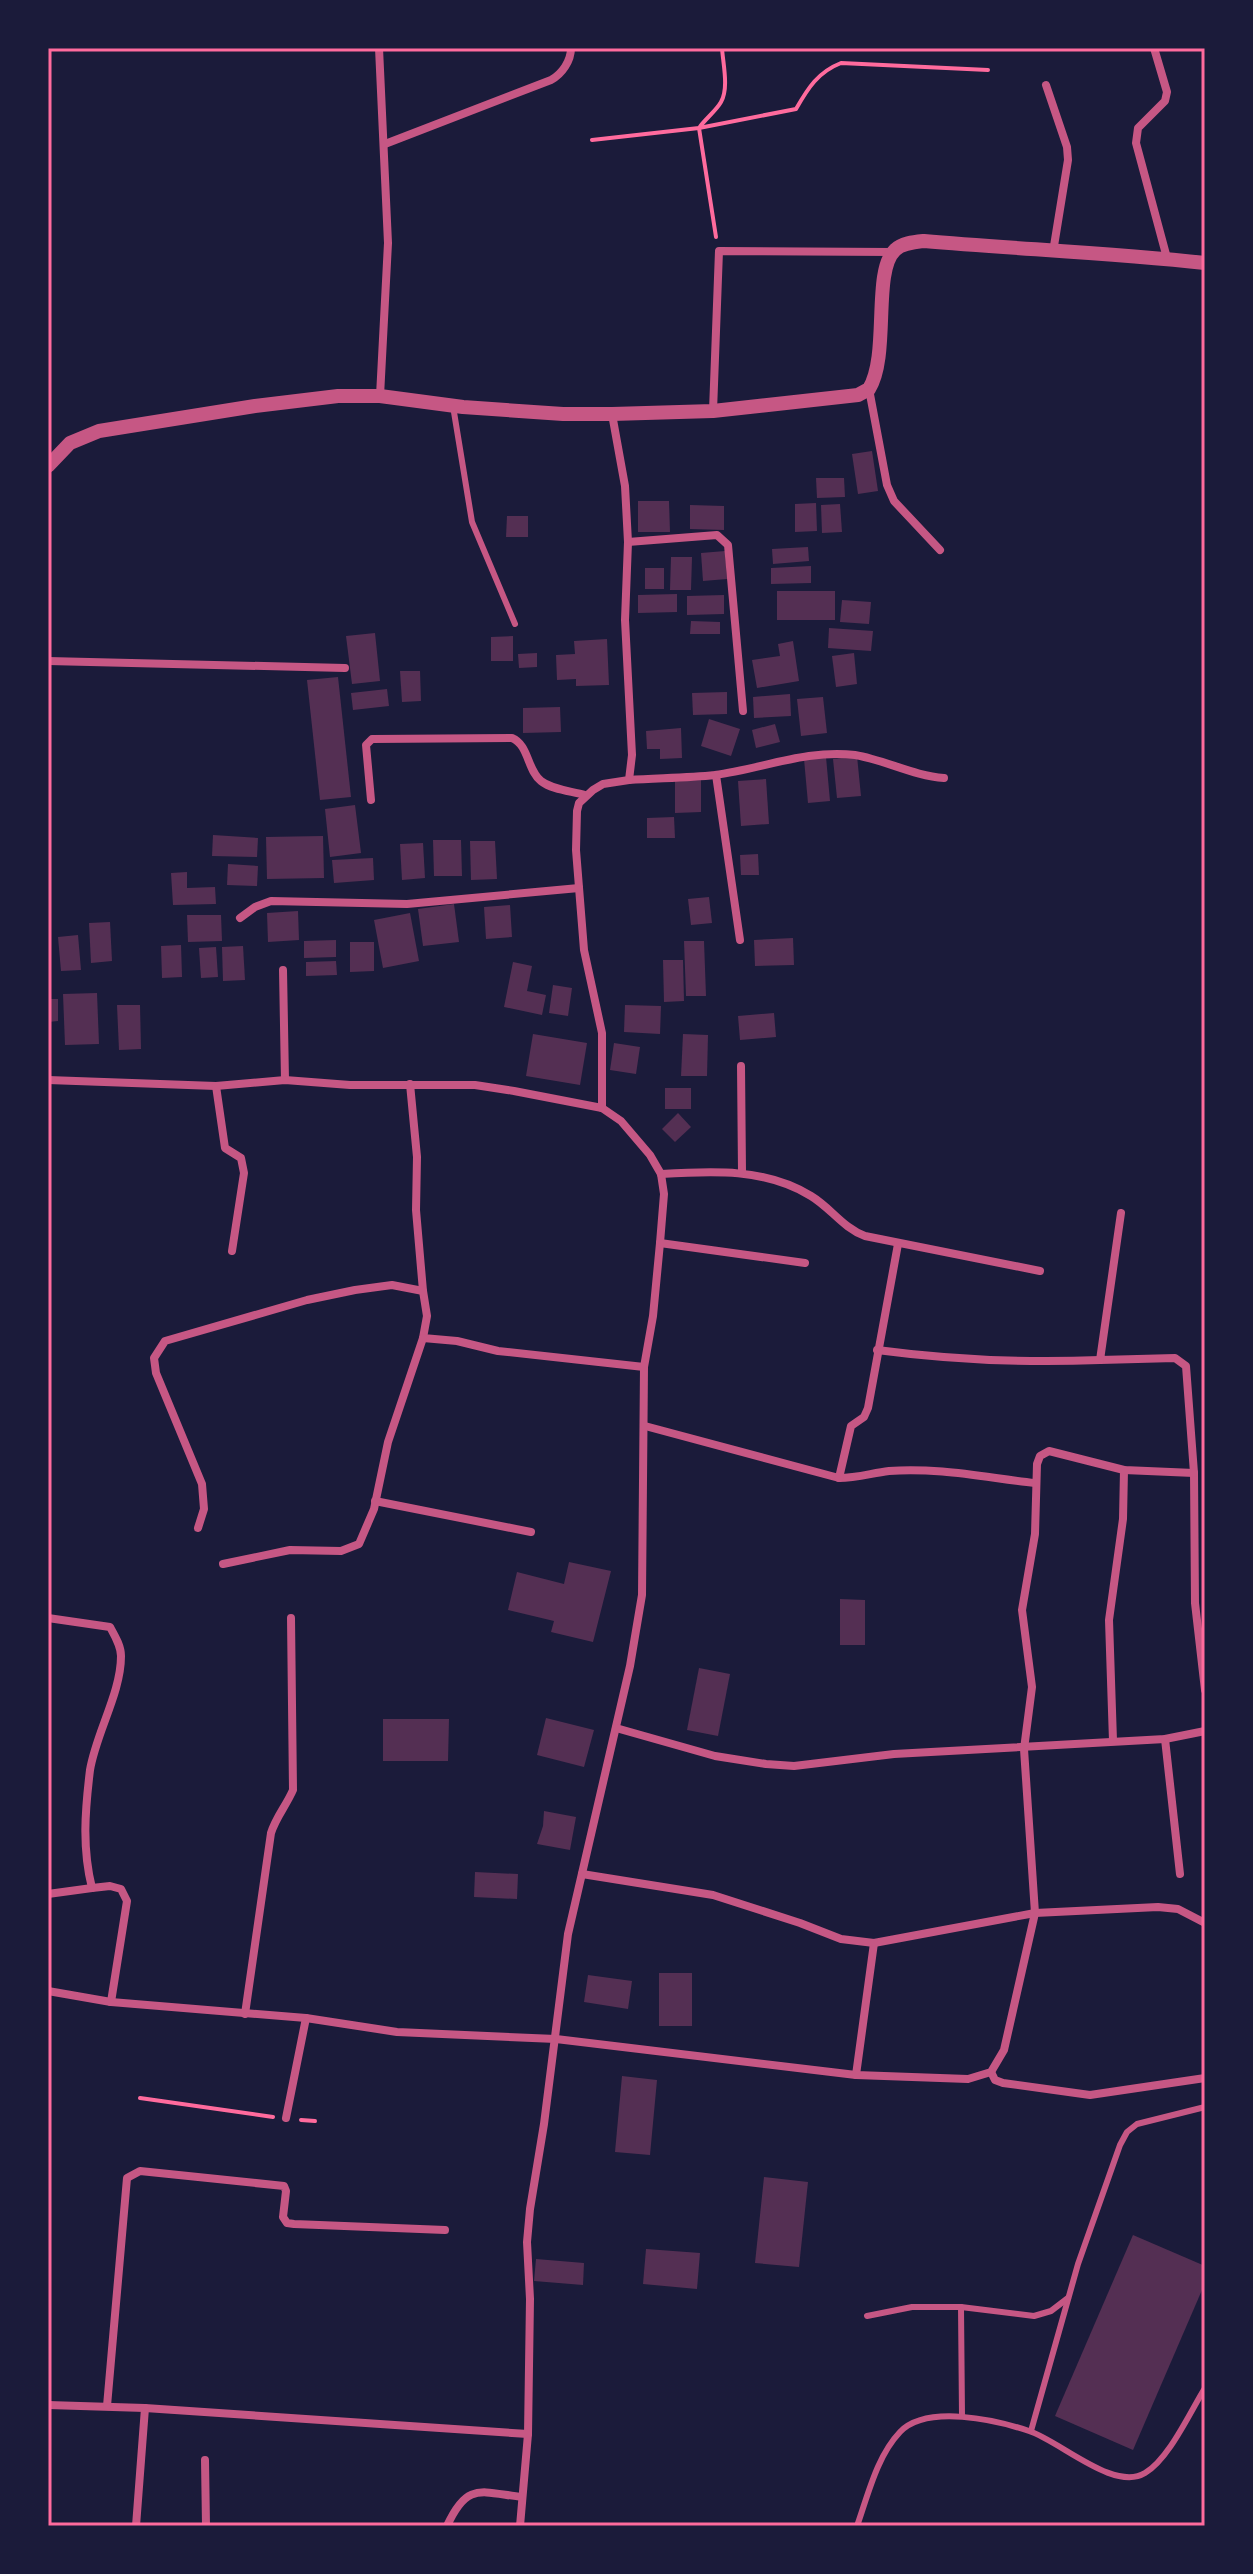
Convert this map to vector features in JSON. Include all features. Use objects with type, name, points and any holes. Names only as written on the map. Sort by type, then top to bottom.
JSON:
[{"type":"street","points":[[379,48],[388,243],[380,396]]},
{"type":"street","points":[[385,144],[551,80],[562,73],[571,48]]},
{"type":"street","points":[[1154,48],[1167,92],[1165,101],[1138,128],[1136,143],[1167,258]]},
{"type":"street","points":[[1046,85],[1068,160],[1053,253]]},
{"type":"street","points":[[940,550],[894,501],[887,485],[869,389],[879,363],[885,269],[892,252],[899,246],[924,241],[1205,263]]},
{"type":"street","points":[[713,411],[719,251],[892,252]]},
{"type":"street","points":[[48,466],[70,443],[99,431],[300,400],[380,396],[453,406],[563,414],[612,414],[713,411],[849,396],[869,389]]},
{"type":"street","points":[[612,414],[625,486],[628,542],[625,620],[632,755],[629,780]]},
{"type":"street","points":[[628,542],[717,535],[728,545],[743,711]]},
{"type":"street","points":[[48,661],[345,668]]},
{"type":"street","points":[[371,800],[366,745],[372,739],[512,738],[522,745],[530,767],[541,781],[585,795]]},
{"type":"street","points":[[602,1108],[602,1033],[584,950],[579,888],[577,811],[585,795],[603,784],[716,775],[779,761],[832,755],[856,755],[944,778]]},
{"type":"street","points":[[716,775],[740,940]]},
{"type":"street","points":[[240,918],[255,907],[271,901],[407,904],[579,888]]},
{"type":"street","points":[[283,970],[285,1080]]},
{"type":"street","points":[[741,1066],[742,1172]]},
{"type":"street","points":[[48,1080],[216,1086],[285,1080],[350,1085],[475,1085],[602,1108],[621,1121],[650,1155],[661,1174],[664,1194],[660,1243],[644,1367],[642,1595],[630,1666],[568,1934],[527,2242],[530,2299],[528,2434],[520,2526]]},
{"type":"street","points":[[223,1564],[290,1550],[341,1551],[359,1544],[367,1530],[388,1442],[423,1338],[427,1316],[416,1210],[417,1157],[410,1084]]},
{"type":"street","points":[[216,1086],[225,1148],[241,1158],[244,1173],[232,1251]]},
{"type":"street","points":[[661,1174],[742,1172],[793,1186],[830,1209],[854,1232],[898,1244],[1040,1271]]},
{"type":"street","points":[[1100,1360],[1121,1213]]},
{"type":"street","points":[[660,1243],[805,1263]]},
{"type":"street","points":[[839,1478],[851,1426],[864,1417],[868,1408],[898,1244]]},
{"type":"street","points":[[198,1528],[204,1509],[202,1484],[156,1373],[154,1358],[158,1348],[165,1341],[331,1295],[392,1285],[423,1291]]},
{"type":"street","points":[[423,1338],[457,1341],[498,1351],[644,1367]]},
{"type":"street","points":[[877,1350],[946,1359],[1041,1362],[1168,1358],[1186,1366],[1194,1473],[1195,1603],[1205,1690]]},
{"type":"street","points":[[645,1426],[839,1478],[869,1477],[888,1471],[938,1472],[1035,1483]]},
{"type":"street","points":[[48,1991],[111,2002],[306,2018],[397,2032],[556,2039],[856,2075],[968,2079],[991,2072],[1004,2050],[1035,1913],[1024,1749],[1032,1687],[1022,1604],[1035,1534],[1037,1464],[1040,1456],[1049,1451],[1124,1470],[1194,1473]]},
{"type":"street","points":[[1113,1741],[1109,1620],[1123,1519],[1124,1470]]},
{"type":"street","points":[[375,1501],[531,1532]]},
{"type":"street","points":[[48,1618],[110,1627],[121,1653],[91,1767],[84,1854],[92,1888]]},
{"type":"street","points":[[245,2014],[271,1833],[276,1817],[286,1806],[293,1790],[291,1618]]},
{"type":"street","points":[[616,1728],[715,1756],[794,1766],[894,1754],[1165,1739],[1205,1731]]},
{"type":"street","points":[[1165,1739],[1180,1874]]},
{"type":"street","points":[[582,1874],[713,1895],[841,1939],[874,1943],[1035,1913],[1158,1907],[1178,1909],[1205,1923]]},
{"type":"street","points":[[48,1894],[92,1888],[121,1889],[127,1901],[111,2002]]},
{"type":"street","points":[[856,2075],[874,1943]]},
{"type":"street","points":[[286,2118],[306,2018]]},
{"type":"street","points":[[991,2072],[995,2080],[1003,2083],[1090,2095],[1205,2078]]},
{"type":"street","points":[[107,2406],[127,2178],[140,2171],[276,2183],[284,2186],[286,2191],[283,2217],[287,2223],[445,2230]]},
{"type":"street","points":[[48,2405],[145,2408],[528,2434]]},
{"type":"street","points":[[136,2526],[145,2408]]},
{"type":"street","points":[[205,2460],[206,2526]]},
{"type":"street","points":[[447,2526],[454,2510],[469,2494],[480,2492],[522,2497]]},
{"type":"lane","points":[[453,406],[472,522],[515,624]]},
{"type":"lane","points":[[1031,2431],[1089,2228],[1120,2145],[1127,2132],[1137,2124],[1205,2107]]},
{"type":"lane","points":[[867,2316],[912,2307],[961,2307],[1034,2316],[1051,2311],[1068,2298]]},
{"type":"lane","points":[[961,2307],[962,2416]]},
{"type":"lane","points":[[857,2526],[883,2458],[900,2432],[918,2419],[962,2416],[1031,2431],[1111,2474],[1127,2479],[1146,2473],[1165,2452],[1205,2388]]},
{"type":"path","points":[[699,128],[720,105],[724,91],[722,48]]},
{"type":"path","points":[[592,140],[699,128],[796,109],[808,86],[825,69],[841,63],[988,70]]},
{"type":"path","points":[[699,128],[719,251]]},
{"type":"path","points":[[140,2098],[315,2121]]},
{"type":"building","points":[[872,451],[878,491],[858,494],[852,454]]},
{"type":"building","points":[[816,478],[844,478],[845,497],[817,498]]},
{"type":"building","points":[[638,501],[669,501],[670,532],[638,532]]},
{"type":"building","points":[[816,503],[817,531],[795,532],[795,504]]},
{"type":"building","points":[[840,504],[842,532],[822,533],[821,505]]},
{"type":"building","points":[[690,505],[724,506],[724,530],[690,529]]},
{"type":"building","points":[[507,516],[528,516],[528,537],[506,537]]},
{"type":"building","points":[[808,547],[809,561],[773,564],[772,549]]},
{"type":"building","points":[[725,551],[727,579],[703,581],[701,553]]},
{"type":"building","points":[[671,557],[692,557],[691,590],[670,590]]},
{"type":"building","points":[[811,566],[811,583],[771,584],[771,568]]},
{"type":"building","points":[[645,568],[664,568],[664,589],[645,589]]},
{"type":"building","points":[[777,591],[835,591],[835,620],[777,620]]},
{"type":"building","points":[[677,594],[677,612],[638,613],[638,595]]},
{"type":"building","points":[[724,595],[724,614],[687,615],[687,596]]},
{"type":"building","points":[[842,600],[871,602],[869,624],[840,622]]},
{"type":"building","points":[[691,621],[720,622],[720,634],[690,634]]},
{"type":"building","points":[[829,628],[873,631],[871,651],[828,648]]},
{"type":"building","points":[[375,633],[380,681],[352,684],[346,636]]},
{"type":"building","points":[[513,636],[513,661],[491,661],[491,637]]},
{"type":"building","points":[[607,639],[609,685],[576,686],[576,679],[557,680],[556,655],[575,654],[574,641]]},
{"type":"building","points":[[793,641],[799,681],[757,688],[752,660],[780,656],[778,644]]},
{"type":"building","points":[[537,653],[537,667],[519,668],[518,654]]},
{"type":"building","points":[[854,653],[857,684],[836,687],[832,656]]},
{"type":"building","points":[[400,671],[420,671],[421,701],[402,702]]},
{"type":"building","points":[[338,677],[351,797],[320,800],[307,680]]},
{"type":"building","points":[[387,689],[389,706],[353,710],[351,693]]},
{"type":"building","points":[[727,692],[727,714],[693,715],[692,693]]},
{"type":"building","points":[[790,694],[791,716],[754,718],[753,697]]},
{"type":"building","points":[[823,697],[827,733],[801,736],[797,699]]},
{"type":"building","points":[[560,707],[561,732],[523,733],[523,708]]},
{"type":"building","points":[[709,719],[740,729],[731,756],[701,746]]},
{"type":"building","points":[[775,724],[780,742],[756,748],[752,730]]},
{"type":"building","points":[[681,728],[682,758],[660,759],[660,749],[647,749],[646,731]]},
{"type":"building","points":[[857,756],[861,796],[837,798],[833,759]]},
{"type":"building","points":[[826,757],[830,801],[808,803],[804,759]]},
{"type":"building","points":[[766,779],[769,824],[741,826],[738,781]]},
{"type":"building","points":[[701,780],[701,812],[675,813],[675,781]]},
{"type":"building","points":[[355,805],[361,853],[330,857],[325,809]]},
{"type":"building","points":[[674,817],[675,838],[647,838],[647,818]]},
{"type":"building","points":[[213,835],[258,838],[257,857],[212,856]]},
{"type":"building","points":[[323,836],[324,878],[267,879],[266,837]]},
{"type":"building","points":[[433,840],[461,840],[462,876],[434,876]]},
{"type":"building","points":[[470,841],[495,841],[497,879],[471,880]]},
{"type":"building","points":[[423,843],[425,878],[402,880],[400,844]]},
{"type":"building","points":[[758,854],[759,875],[741,875],[740,855]]},
{"type":"building","points":[[373,858],[374,880],[334,883],[332,860]]},
{"type":"building","points":[[228,864],[258,866],[257,886],[227,885]]},
{"type":"building","points":[[187,872],[187,888],[215,887],[216,904],[173,905],[171,873]]},
{"type":"building","points":[[709,897],[712,923],[691,925],[688,899]]},
{"type":"building","points":[[454,904],[459,942],[423,946],[418,909]]},
{"type":"building","points":[[510,905],[512,937],[486,939],[484,907]]},
{"type":"building","points":[[298,911],[299,940],[268,942],[267,913]]},
{"type":"building","points":[[410,913],[419,961],[383,968],[374,920]]},
{"type":"building","points":[[187,915],[221,915],[222,941],[188,942]]},
{"type":"building","points":[[110,922],[112,961],[91,963],[89,923]]},
{"type":"building","points":[[78,935],[81,970],[61,971],[58,937]]},
{"type":"building","points":[[793,938],[794,965],[755,966],[754,940]]},
{"type":"building","points":[[336,940],[336,957],[304,958],[304,941]]},
{"type":"building","points":[[684,941],[704,941],[706,996],[686,996]]},
{"type":"building","points":[[350,942],[374,942],[374,971],[350,972]]},
{"type":"building","points":[[181,945],[182,977],[162,978],[161,946]]},
{"type":"building","points":[[243,946],[245,980],[223,981],[222,947]]},
{"type":"building","points":[[216,947],[218,977],[201,978],[199,948]]},
{"type":"building","points":[[663,960],[683,960],[684,1001],[664,1002]]},
{"type":"building","points":[[336,961],[337,975],[306,976],[306,962]]},
{"type":"building","points":[[513,962],[532,966],[527,991],[546,995],[542,1015],[504,1007]]},
{"type":"building","points":[[553,985],[572,988],[568,1016],[549,1013]]},
{"type":"building","points":[[97,993],[99,1044],[65,1045],[63,994]]},
{"type":"building","points":[[48,999],[58,999],[58,1021],[48,1022]]},
{"type":"building","points":[[117,1005],[140,1005],[141,1049],[119,1050]]},
{"type":"building","points":[[625,1005],[661,1006],[660,1034],[624,1032]]},
{"type":"building","points":[[774,1013],[776,1037],[740,1040],[738,1016]]},
{"type":"building","points":[[533,1034],[587,1043],[580,1085],[526,1076]]},
{"type":"building","points":[[683,1034],[708,1035],[707,1076],[681,1076]]},
{"type":"building","points":[[614,1043],[640,1047],[636,1074],[610,1070]]},
{"type":"building","points":[[665,1088],[691,1088],[691,1109],[665,1109]]},
{"type":"building","points":[[678,1113],[691,1127],[675,1142],[662,1129]]},
{"type":"building","points":[[569,1562],[611,1571],[593,1642],[551,1632],[554,1621],[508,1610],[517,1572],[564,1584]]},
{"type":"building","points":[[840,1599],[865,1600],[865,1645],[840,1645]]},
{"type":"building","points":[[699,1668],[730,1674],[718,1736],[687,1730]]},
{"type":"building","points":[[546,1718],[594,1730],[584,1767],[537,1755]]},
{"type":"building","points":[[383,1719],[449,1719],[448,1761],[383,1761]]},
{"type":"building","points":[[544,1811],[576,1817],[570,1850],[537,1844]]},
{"type":"building","points":[[475,1872],[518,1874],[517,1899],[474,1897]]},
{"type":"building","points":[[659,1973],[692,1973],[692,2026],[659,2026]]},
{"type":"building","points":[[588,1975],[632,1981],[628,2009],[584,2002]]},
{"type":"building","points":[[622,2076],[657,2080],[650,2155],[615,2152]]},
{"type":"building","points":[[764,2177],[808,2182],[799,2267],[755,2263]]},
{"type":"building","points":[[1133,2235],[1205,2266],[1205,2283],[1133,2450],[1055,2416]]},
{"type":"building","points":[[646,2249],[700,2253],[697,2289],[643,2284]]},
{"type":"building","points":[[536,2259],[584,2263],[583,2285],[534,2281]]}]
